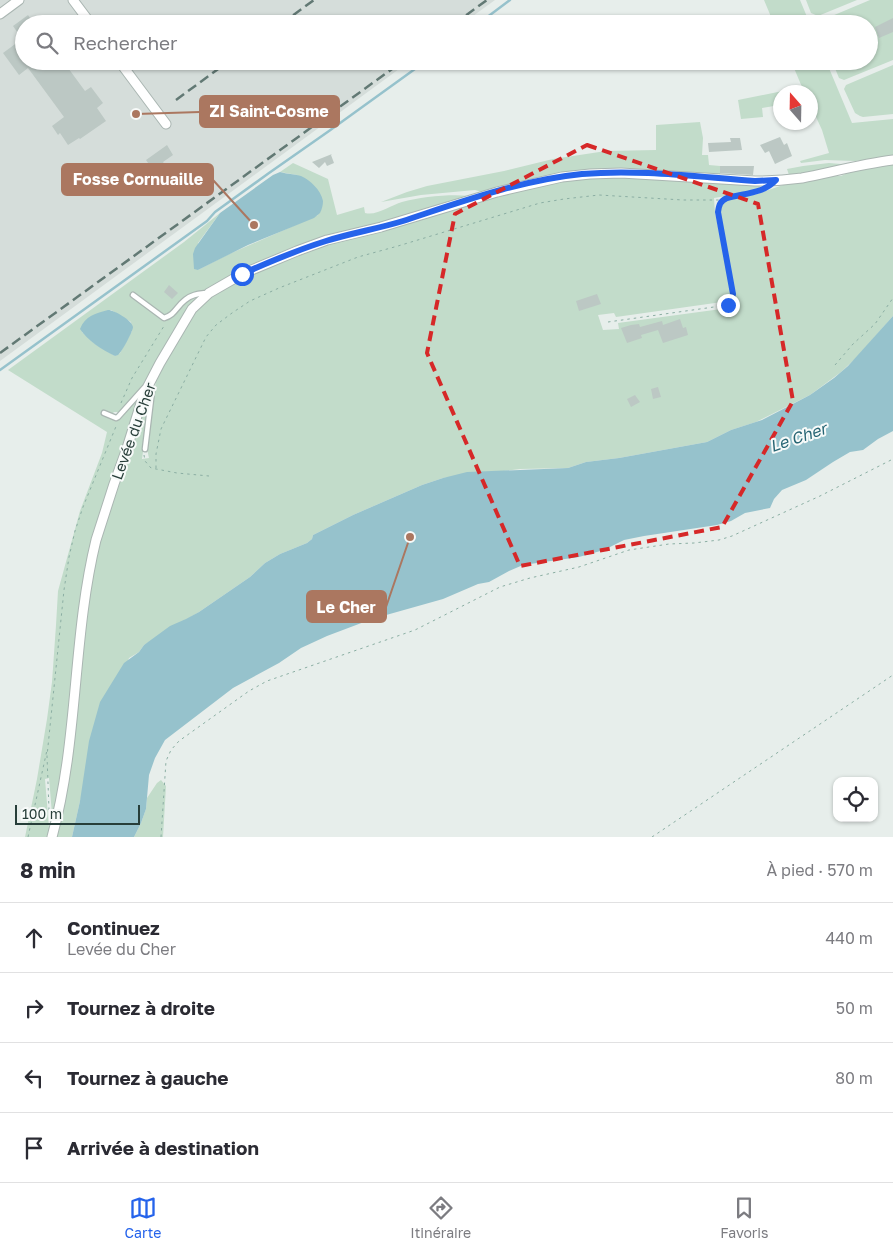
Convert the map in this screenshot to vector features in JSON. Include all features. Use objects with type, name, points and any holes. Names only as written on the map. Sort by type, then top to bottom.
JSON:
[{"type":"street","points":[[0,14],[19,0]]},
{"type":"street","points":[[73,0],[84,15]]},
{"type":"street","points":[[126,70],[166,124]]},
{"type":"street","name":"Levée du Cher","points":[[52,837],[61,801],[69,746],[90,564],[103,516],[147,388],[192,309],[209,292],[242,274],[327,240],[382,227],[479,197],[545,180],[579,175],[621,173],[755,181],[776,180],[801,178],[893,160]]},
{"type":"lane","points":[[133,295],[164,318],[170,316],[185,300],[194,294],[209,292]]},
{"type":"lane","points":[[104,413],[116,418],[144,388],[152,391],[145,449]]},
{"type":"path","points":[[156,468],[156,454],[161,429],[203,344],[216,325],[250,301],[358,257],[540,203],[600,195],[683,200],[723,200],[763,190],[772,185],[776,180]]},
{"type":"path","points":[[608,322],[723,306],[731,301],[733,294],[718,212],[719,205],[723,200]]},
{"type":"path","points":[[835,365],[853,344],[875,324],[893,298]]},
{"type":"path","points":[[56,823],[51,819],[48,802],[48,742],[69,557],[83,507],[117,426],[122,398],[170,316]]},
{"type":"path","points":[[145,449],[145,460],[151,468],[176,473],[209,476]]},
{"type":"path","points":[[161,837],[166,761],[171,750],[179,741],[248,691],[267,681],[415,630],[500,587],[579,567],[629,550],[669,544],[719,540],[732,536],[820,496],[893,459]]},
{"type":"path","points":[[652,837],[893,675]]},
{"type":"path","points":[[28,837],[48,742]]},
{"type":"highlighted area","points":[[587,145],[758,204],[793,401],[722,527],[520,566],[427,353],[455,214]]},
{"type":"shaded area","points":[[0,0],[495,0],[474,15],[15,15],[15,70],[398,70],[0,361]]},
{"type":"green space","points":[[764,0],[800,0],[806,15],[770,15]]},
{"type":"green space","points":[[806,0],[857,0],[820,15],[811,13]]},
{"type":"green space","points":[[870,0],[893,0],[893,60],[878,66],[878,15],[834,15]]},
{"type":"green space","points":[[893,65],[893,114],[863,117],[855,113],[844,89],[846,85]]},
{"type":"green space","points":[[795,70],[830,70],[852,123],[893,119],[893,157],[855,161],[825,160],[801,163],[800,161],[829,153],[818,121],[818,85],[801,85]]},
{"type":"green space","points":[[836,70],[868,70],[844,80],[839,78]]},
{"type":"green space","points":[[773,93],[773,106],[762,108],[763,117],[741,119],[738,100]]},
{"type":"green space","points":[[700,122],[703,138],[702,155],[708,155],[709,165],[720,166],[720,175],[636,171],[482,192],[475,190],[421,195],[381,202],[427,186],[553,159],[606,151],[656,150],[656,125]]},
{"type":"green space","points":[[293,163],[328,179],[337,215],[364,207],[365,213],[370,214],[402,202],[427,197],[469,196],[378,225],[194,293],[170,314],[166,320],[186,302],[201,295],[146,383],[121,412],[114,412],[112,414],[113,420],[121,418],[142,392],[95,528],[86,565],[60,786],[53,815],[49,778],[45,779],[49,837],[25,837],[37,779],[52,682],[58,591],[80,511],[102,453],[107,432],[8,370],[184,242],[220,213],[198,243],[198,270],[227,255],[318,215],[297,175],[280,172]],"holes":[[[111,310],[131,322],[132,331],[120,353],[115,356],[95,344],[82,332]]]},
{"type":"green space","points":[[829,163],[841,164],[841,166],[799,175],[789,175],[787,169],[803,166]]},
{"type":"green space","points":[[893,163],[893,316],[857,357],[841,372],[810,395],[756,422],[731,430],[707,442],[586,462],[568,468],[520,469],[443,478],[422,485],[353,515],[313,535],[312,539],[307,543],[280,554],[199,612],[144,645],[139,652],[129,658],[80,801],[72,837],[55,837],[93,560],[140,417],[144,410],[146,410],[148,416],[142,459],[149,458],[147,449],[158,373],[190,317],[212,295],[236,281],[314,248],[442,211],[542,185],[584,178],[620,176],[759,184],[760,186],[759,189],[751,192],[714,198],[715,213],[731,287],[731,298],[729,301],[616,317],[614,313],[598,315],[603,330],[619,329],[618,323],[736,307],[719,209],[724,202],[757,194],[786,184],[827,176],[841,176],[852,171]]},
{"type":"green space","points":[[161,780],[166,786],[163,837],[134,837],[146,809],[147,798]]},
{"type":"water","points":[[280,172],[301,176],[315,186],[323,201],[320,213],[314,218],[248,245],[198,270],[194,269],[193,254],[195,248],[220,213]]},
{"type":"water","points":[[108,310],[130,321],[133,327],[125,346],[115,356],[95,344],[80,329],[88,318]]},
{"type":"water","points":[[893,316],[893,431],[863,450],[850,452],[806,480],[782,490],[774,499],[770,508],[745,513],[731,521],[717,525],[624,540],[604,550],[579,557],[523,565],[489,582],[478,584],[443,599],[372,619],[301,648],[279,663],[233,688],[165,740],[155,758],[149,775],[146,809],[134,837],[72,837],[80,801],[89,741],[100,702],[124,663],[170,626],[199,612],[250,577],[265,563],[280,554],[307,543],[312,539],[313,535],[353,515],[422,485],[443,478],[467,472],[568,468],[586,462],[707,442],[731,430],[762,420],[810,395],[848,366]]},
{"type":"building","points":[[893,18],[893,32],[879,38],[878,26]]},
{"type":"building","points":[[15,44],[15,70],[3,53]]},
{"type":"building","points":[[15,70],[25,70],[19,75]]},
{"type":"building","points":[[29,70],[70,70],[85,91],[91,87],[103,103],[97,108],[106,121],[68,145],[60,133],[58,135],[52,126],[64,117]]},
{"type":"building","points":[[780,137],[784,145],[787,143],[792,156],[775,164],[769,151],[765,153],[760,145]]},
{"type":"building","points":[[730,138],[740,138],[742,150],[709,152],[708,143],[731,142]]},
{"type":"building","points":[[167,145],[173,155],[163,162],[165,165],[155,173],[146,160]]},
{"type":"building","points":[[332,154],[334,163],[327,166],[325,162],[319,168],[312,162]]},
{"type":"building","points":[[720,166],[754,166],[753,175],[720,173]]},
{"type":"building","points":[[169,285],[178,293],[172,299],[164,292]]},
{"type":"building","points":[[597,294],[601,304],[579,311],[576,301]]},
{"type":"building","points":[[680,319],[683,328],[686,327],[688,335],[663,343],[658,330],[641,335],[642,338],[627,343],[621,328],[639,324],[640,327],[662,321],[663,325]]},
{"type":"building","points":[[658,387],[661,397],[653,399],[651,389]]},
{"type":"building","points":[[635,395],[640,402],[631,407],[627,399]]},
{"type":"waterway","points":[[490,15],[510,0]]},
{"type":"waterway","points":[[0,370],[207,221],[215,212],[414,70]]},
{"type":"railway","points":[[293,15],[314,0]]},
{"type":"railway","points":[[466,15],[487,0]]},
{"type":"railway","points":[[176,100],[217,70]]},
{"type":"railway","points":[[0,353],[391,70]]},
{"type":"place","name":"ZI Saint-Cosme","points":[[136,114]]},
{"type":"place","name":"Fosse Cornuaille","points":[[254,225]]},
{"type":"place","name":"Le Cher","points":[[410,537]]},
{"type":"route","points":[[242,274],[327,240],[382,227],[497,192],[562,177],[621,173],[755,181],[776,180],[772,185],[763,190],[727,198],[719,205],[718,212],[733,294],[728,305]]}]
